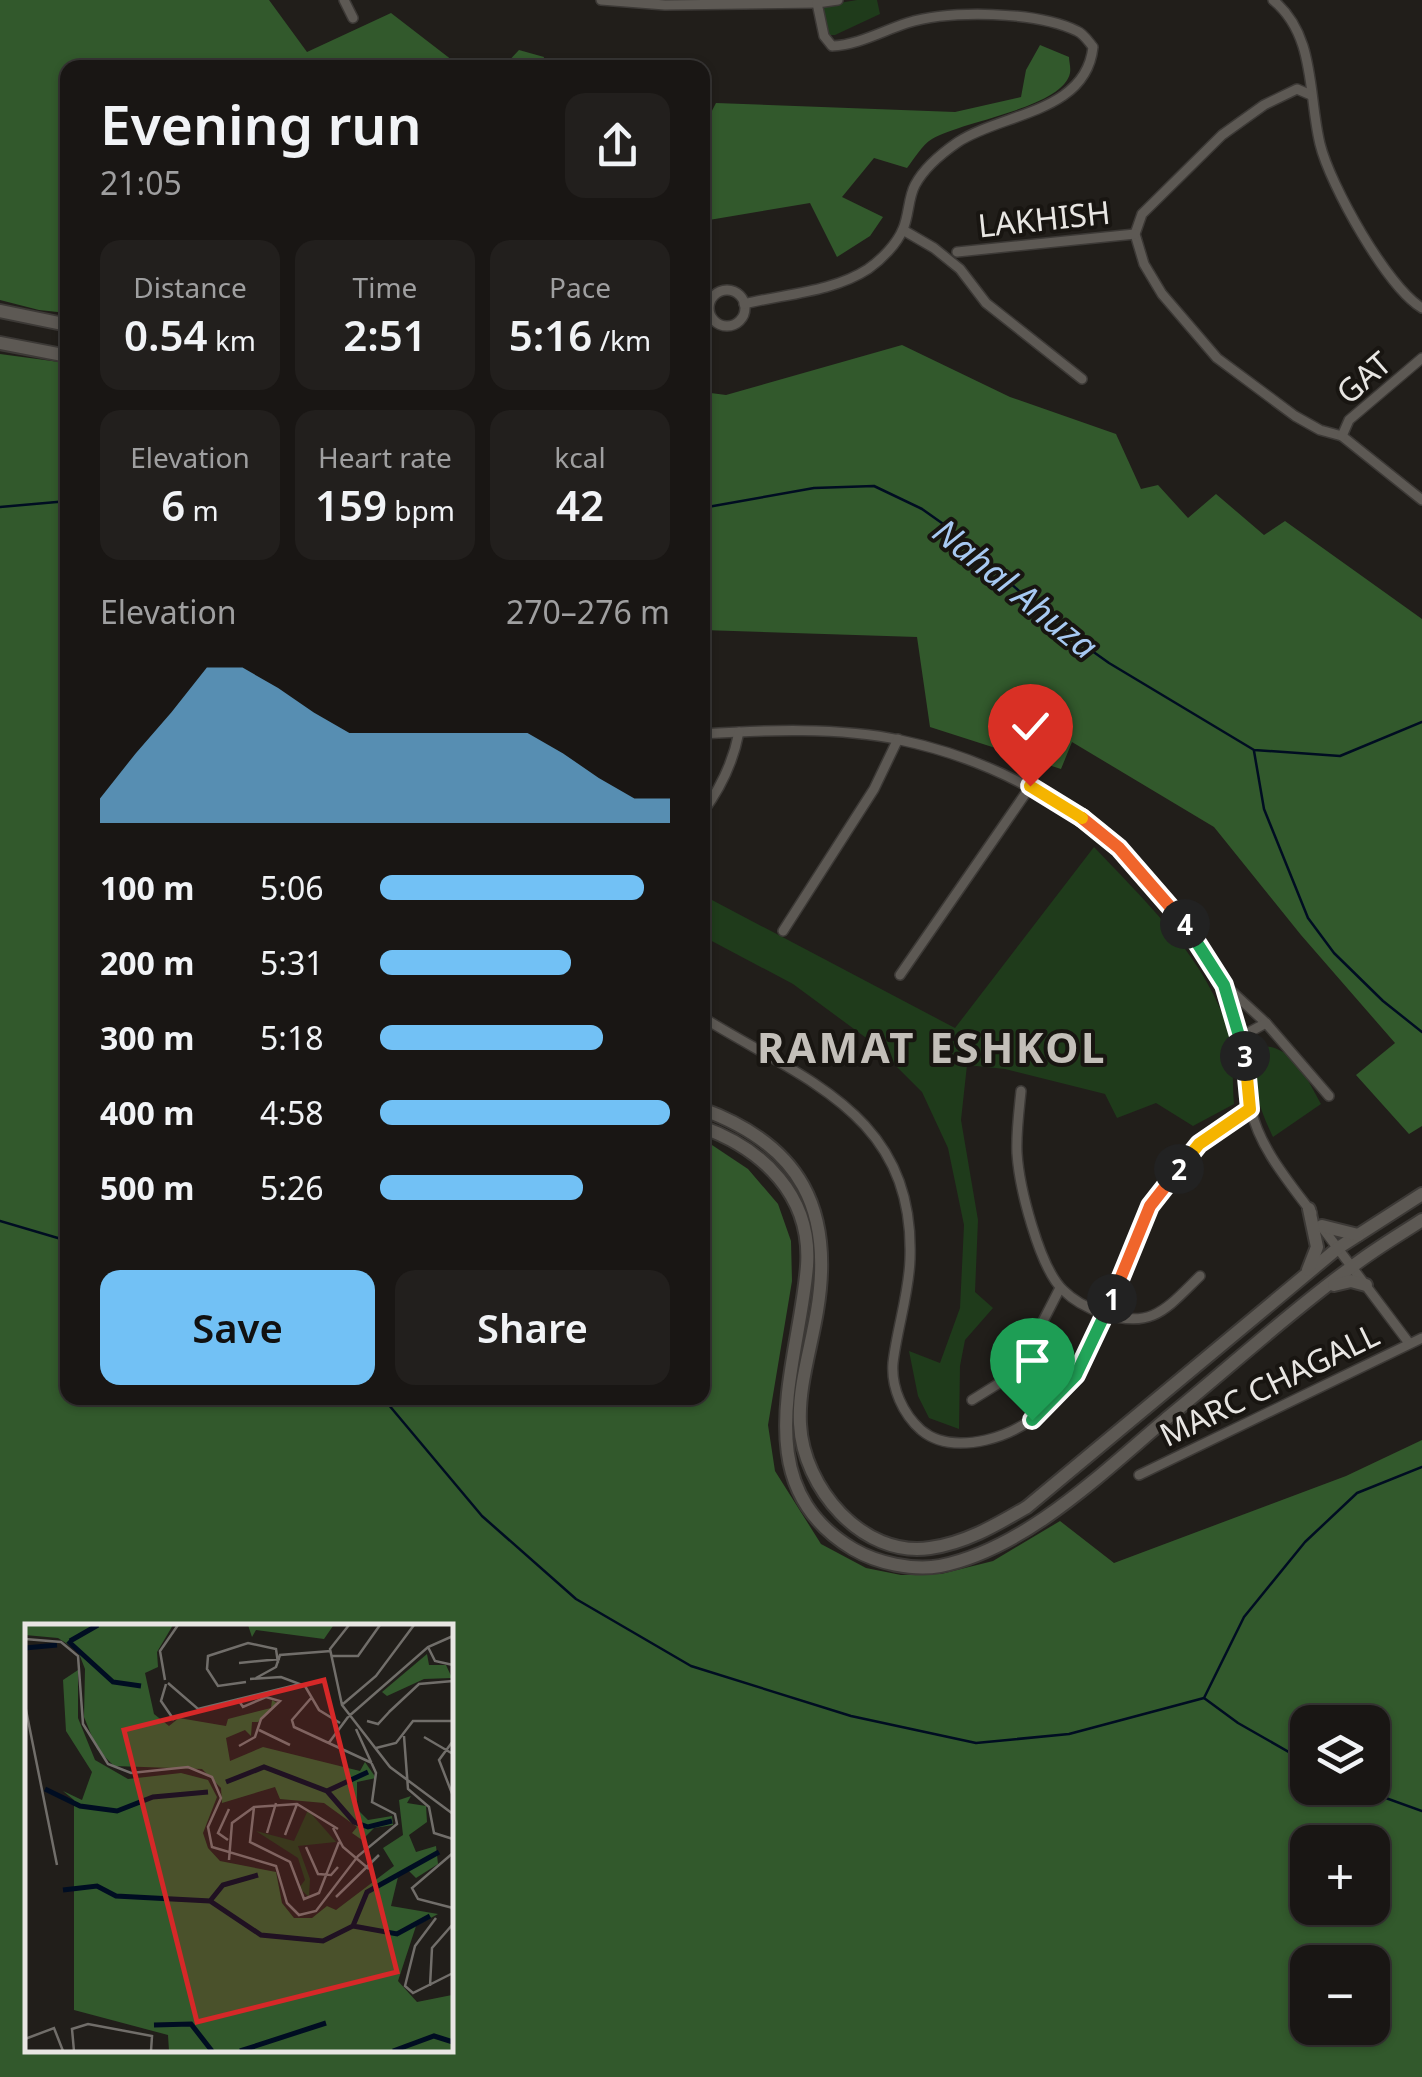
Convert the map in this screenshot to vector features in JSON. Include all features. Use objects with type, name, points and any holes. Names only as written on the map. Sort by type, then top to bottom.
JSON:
[{"type":"main road","points":[[0,311],[60,324]]},
{"type":"main road","points":[[0,343],[60,354]]},
{"type":"main road","points":[[710,1112],[734,1121],[791,1165],[818,1218],[821,1277],[800,1406],[800,1430],[810,1464],[829,1502],[860,1532],[892,1544],[926,1549],[980,1534],[1028,1507],[1338,1248],[1422,1194]]},
{"type":"main road","points":[[710,1130],[734,1138],[759,1155],[788,1186],[802,1224],[807,1263],[792,1350],[785,1435],[789,1464],[802,1498],[832,1536],[863,1555],[904,1566],[938,1567],[1018,1535],[1092,1480],[1352,1266],[1422,1220]]},
{"type":"main road","points":[[1304,1277],[1317,1247],[1309,1209]]},
{"type":"main road","points":[[1322,1226],[1358,1235]]},
{"type":"main road","points":[[1327,1288],[1350,1281],[1366,1285]]},
{"type":"street","points":[[344,0],[353,18]]},
{"type":"street","points":[[601,0],[664,5],[817,4],[838,0]]},
{"type":"street","points":[[1272,0],[1282,7],[1301,36],[1325,162],[1340,194],[1403,293],[1422,308]]},
{"type":"street","points":[[744,304],[850,279],[881,259],[903,230],[914,186],[934,160],[960,140],[1045,106],[1072,89],[1091,67],[1093,48],[1081,32],[1058,24],[961,14],[910,22],[846,46],[832,46],[824,36],[817,4]]},
{"type":"street","points":[[1311,95],[1298,90],[1264,104],[1222,136],[1142,214],[1135,234],[1144,264],[1162,294],[1217,358],[1295,416],[1320,430],[1342,436],[1422,500]]},
{"type":"street","points":[[903,230],[934,248],[960,270],[986,303],[1082,380]]},
{"type":"street","name":"LAKHISH","points":[[958,252],[1135,234]]},
{"type":"street","points":[[722,291],[738,294],[744,304],[741,319],[732,325],[721,325],[710,314],[712,298],[722,291]]},
{"type":"street","name":"GAT","points":[[1342,436],[1349,420],[1422,358]]},
{"type":"street","points":[[710,802],[734,757],[739,732]]},
{"type":"street","points":[[710,734],[857,734],[898,739],[989,768],[1030,786],[1078,815],[1119,848],[1181,918],[1224,985],[1242,1036],[1250,1109],[1267,1148],[1409,1344]]},
{"type":"street","points":[[783,931],[874,788],[898,739]]},
{"type":"street","points":[[900,976],[1030,786]]},
{"type":"street","points":[[1224,985],[1266,1023],[1329,1096]]},
{"type":"street","points":[[710,1022],[771,1054],[844,1104],[874,1132],[892,1162],[906,1205],[910,1258],[892,1372],[902,1408],[923,1432],[946,1443],[969,1444],[995,1438],[1032,1420],[1076,1375],[1106,1314],[1150,1206],[1199,1144],[1250,1109]]},
{"type":"street","points":[[1242,1036],[1266,1023]]},
{"type":"street","points":[[1020,1091],[1017,1154],[1034,1236],[1060,1288],[1080,1305],[1144,1321],[1166,1309],[1200,1276]]},
{"type":"street","points":[[972,1400],[1017,1372],[1060,1288]]},
{"type":"street","name":"MARC CHAGALL","points":[[1139,1475],[1422,1338]]},
{"type":"green space","points":[[0,0],[269,0],[307,52],[391,13],[452,60],[60,60],[60,312],[0,300]]},
{"type":"green space","points":[[877,0],[880,14],[835,35],[826,35],[821,6]]},
{"type":"green space","points":[[1040,45],[1069,57],[1070,73],[1050,96],[932,139],[907,168],[874,158],[842,197],[883,217],[870,236],[837,257],[810,203],[710,220],[710,115],[716,103],[955,112],[1021,97],[1026,70]]},
{"type":"green space","points":[[519,50],[544,57],[543,60],[510,60]]},
{"type":"green space","points":[[902,345],[1010,397],[1116,434],[1141,489],[1158,485],[1188,518],[1216,494],[1264,535],[1285,521],[1422,619],[1422,1126],[1409,1134],[1356,1075],[1395,1043],[1214,827],[1072,742],[1061,769],[930,727],[917,637],[710,630],[710,393],[726,395]]},
{"type":"green space","points":[[0,354],[60,362],[60,1405],[710,1405],[710,1144],[748,1169],[778,1204],[791,1241],[792,1281],[768,1425],[775,1471],[821,1544],[866,1568],[901,1575],[941,1574],[993,1561],[1060,1521],[1114,1563],[1346,1476],[1422,1440],[1422,2077],[0,2077]]},
{"type":"green space","points":[[1094,847],[1173,933],[1206,981],[1229,1034],[1234,1104],[1193,1126],[1156,1103],[1117,1118],[1105,1094],[1005,1069],[967,1065],[961,1120],[978,1220],[975,1292],[993,1308],[965,1340],[960,1366],[959,1429],[929,1418],[918,1396],[909,1351],[940,1363],[960,1308],[964,1225],[948,1148],[922,1092],[873,1043],[793,984],[710,940],[712,900],[955,1028]]},
{"type":"green space","points":[[1263,1046],[1292,1059],[1321,1104],[1273,1137],[1259,1104],[1254,1079],[1257,1056]]},
{"type":"waterway","name":"Nahal Ahuza","points":[[710,507],[814,488],[874,486],[922,509],[956,533],[1057,626],[1109,663],[1254,750],[1340,756],[1422,722]]},
{"type":"waterway","name":"Nahal Ahuza","points":[[0,507],[60,502]]},
{"type":"waterway","name":"Nahal Ahuza","points":[[1254,751],[1264,809],[1308,918],[1334,953],[1422,1032]]},
{"type":"waterway","points":[[0,1221],[60,1239]]},
{"type":"waterway","points":[[389,1405],[482,1516],[576,1599],[691,1666],[851,1716],[976,1743],[1069,1734],[1204,1698],[1244,1617],[1305,1542],[1357,1493],[1422,1467]]},
{"type":"waterway","points":[[1204,1698],[1290,1753]]},
{"type":"waterway","points":[[1390,1800],[1422,1811]]},
{"type":"district","name":"RAMAT ESHKOL","points":[[932,1046]]},
{"type":"route","points":[[1030,786],[1078,815],[1119,848],[1181,918],[1224,985],[1242,1036],[1250,1109],[1199,1144],[1150,1206],[1106,1314],[1076,1375],[1032,1420]]}]
